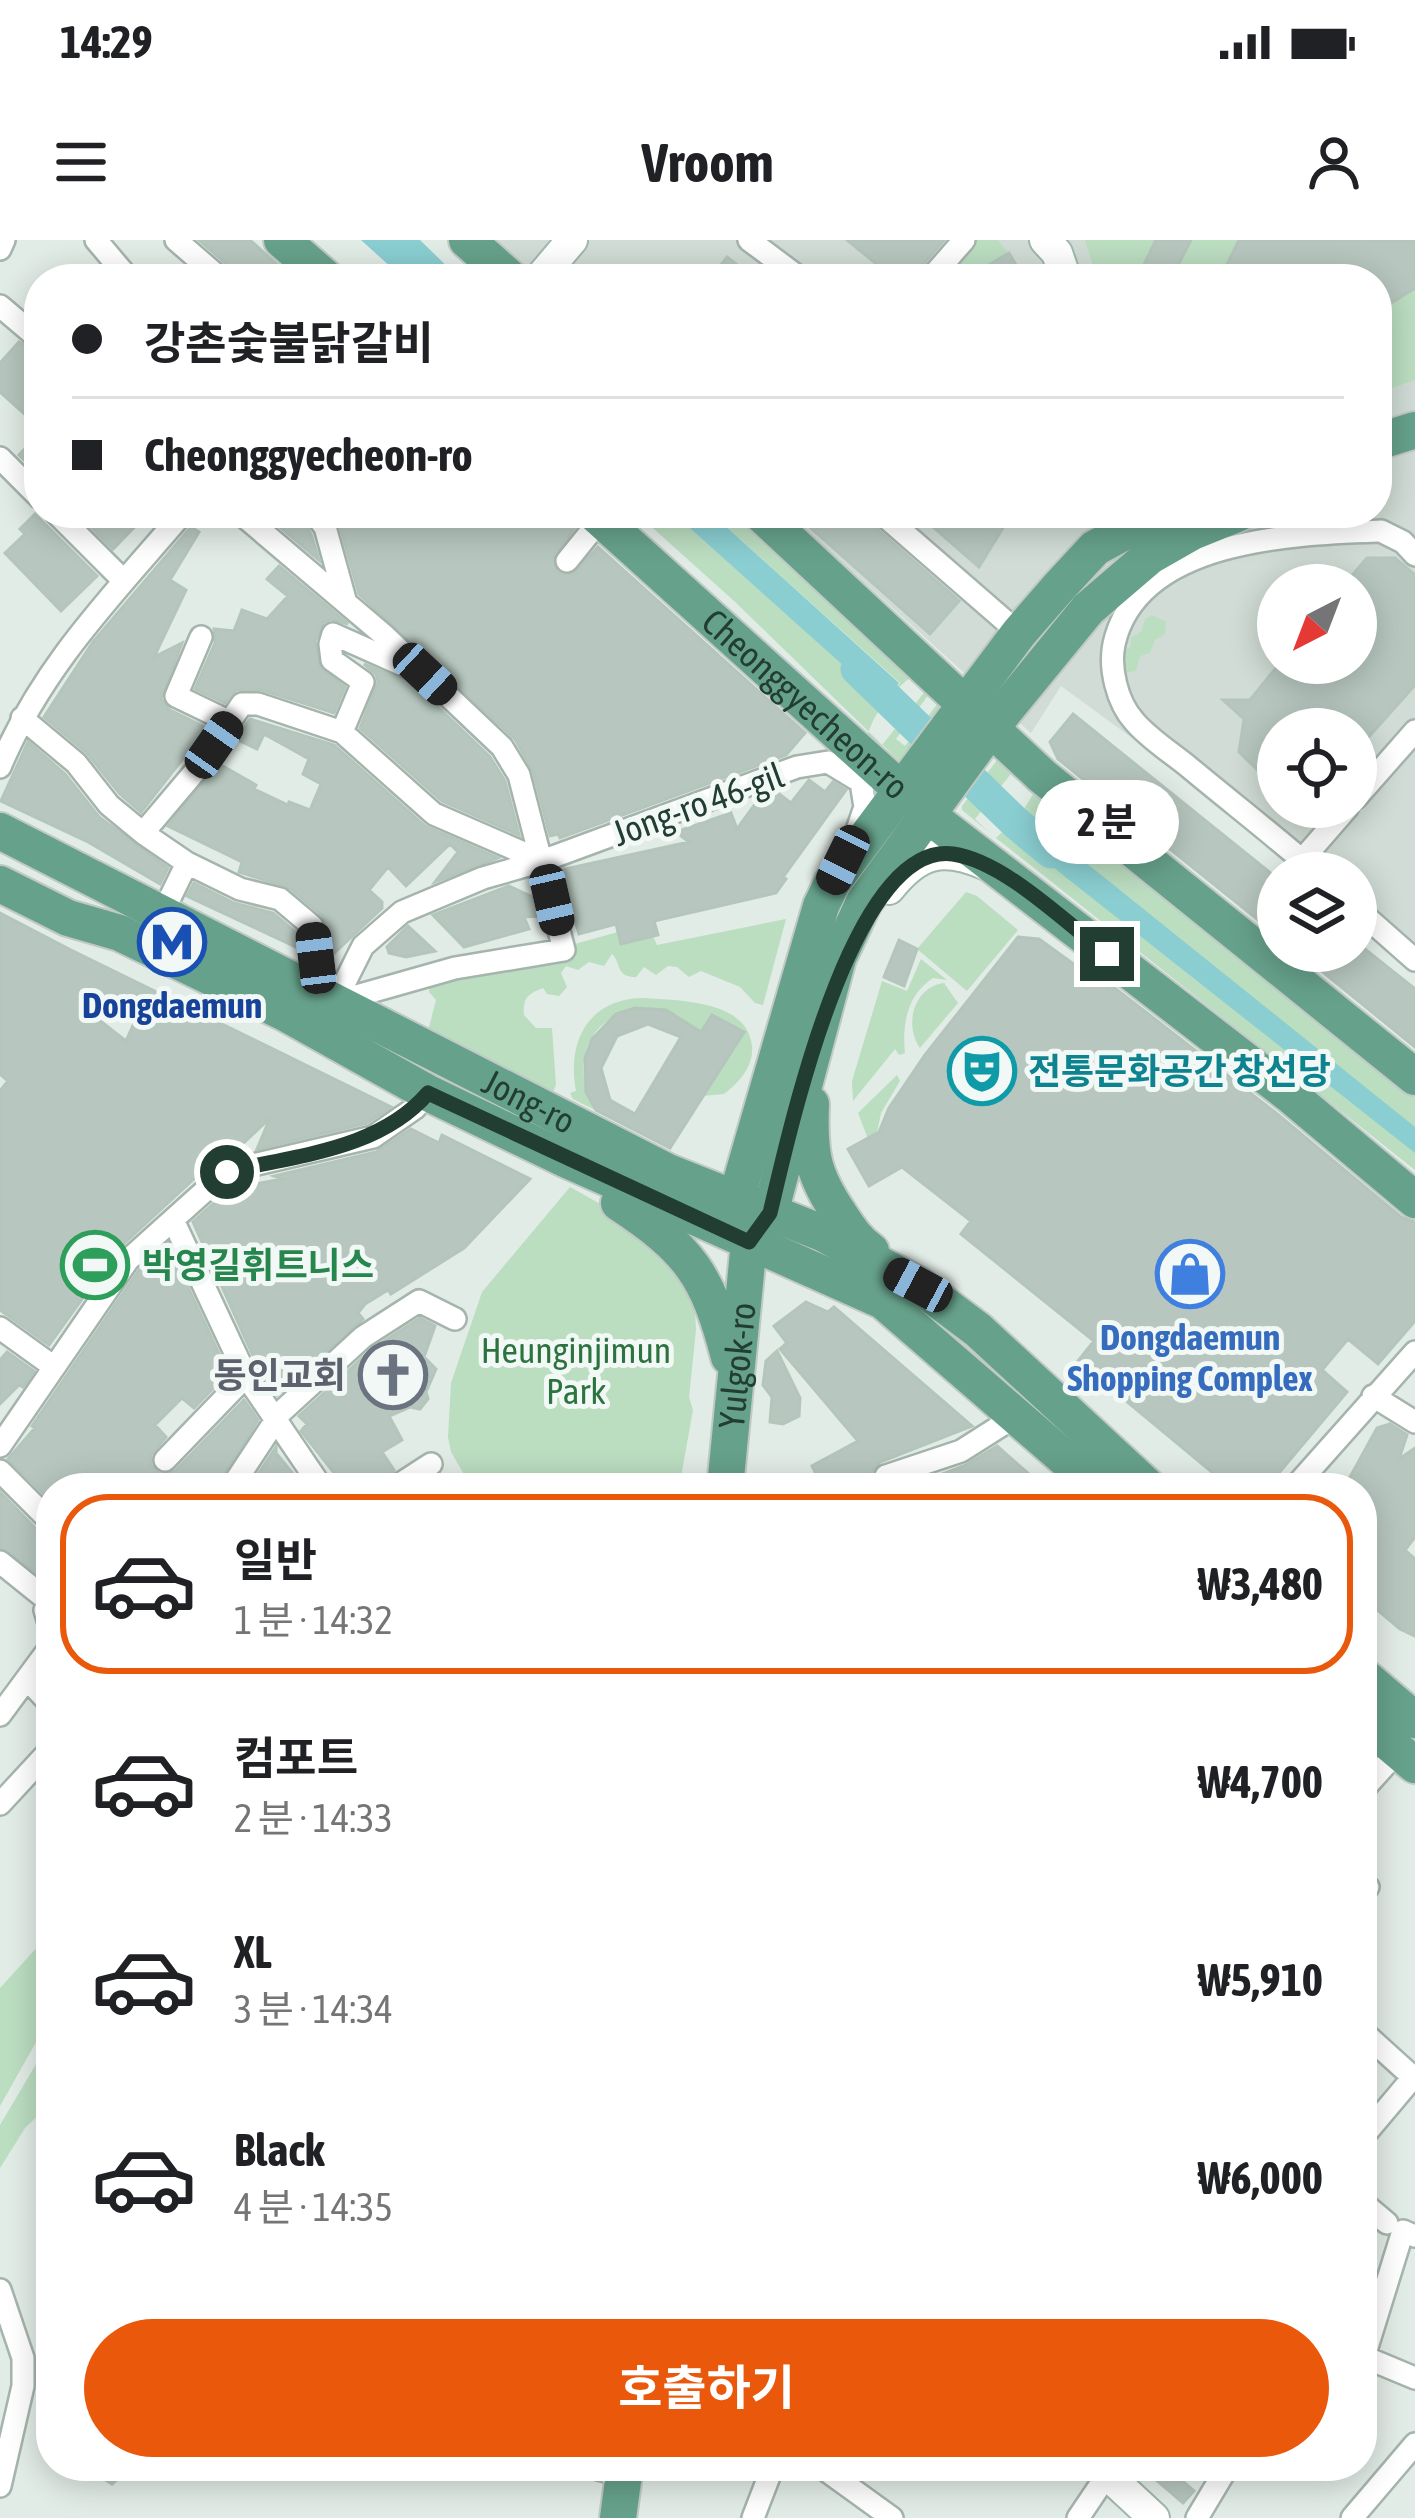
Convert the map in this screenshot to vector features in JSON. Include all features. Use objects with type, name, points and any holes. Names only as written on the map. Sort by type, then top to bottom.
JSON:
[{"type":"main road","points":[[282,240],[310,264]]},
{"type":"main road","points":[[467,240],[494,264]]},
{"type":"main road","name":"Cheonggyecheon-ro","points":[[611,528],[859,764],[1290,1095],[1415,1200]]},
{"type":"main road","points":[[776,528],[1042,776],[1415,1076]]},
{"type":"main road","points":[[914,802],[978,716],[1019,633],[1096,548],[1108,528]]},
{"type":"main road","points":[[1096,548],[1133,528]]},
{"type":"main road","points":[[978,716],[1039,669],[1088,609],[1124,575],[1202,528]]},
{"type":"main road","points":[[1039,669],[1029,730],[1034,762],[1042,776]]},
{"type":"main road","name":"Yulgok-ro","points":[[810,1020],[821,905],[832,883],[914,802]]},
{"type":"main road","name":"Yulgok-ro","points":[[726,1473],[752,1218],[771,1138],[810,1020],[914,802]]},
{"type":"main road","name":"Jong-ro","points":[[0,831],[752,1218],[883,1301],[1082,1473]]},
{"type":"main road","name":"Jong-ro","points":[[0,884],[68,918],[120,933],[285,1013],[428,1093],[565,1160],[752,1218],[822,1233],[918,1285],[978,1330],[1133,1473]]},
{"type":"main road","points":[[668,1172],[700,1175],[726,1161],[810,1020]]},
{"type":"main road","points":[[810,1020],[810,1142],[815,1174],[859,1242],[918,1285]]},
{"type":"main road","points":[[565,1160],[596,1188],[675,1242],[718,1312],[735,1381]]},
{"type":"main road","points":[[1377,1697],[1409,1745]]},
{"type":"main road","points":[[1377,1728],[1409,1745]]},
{"type":"main road","points":[[618,2518],[624,2481]]},
{"type":"street","points":[[0,249],[4,240]]},
{"type":"street","points":[[96,240],[116,264]]},
{"type":"street","points":[[176,240],[204,264]]},
{"type":"street","points":[[552,264],[572,240]]},
{"type":"street","points":[[749,240],[781,264]]},
{"type":"street","points":[[943,264],[964,240]]},
{"type":"street","points":[[0,306],[24,327]]},
{"type":"street","points":[[0,458],[24,481]]},
{"type":"street","points":[[71,528],[123,580]]},
{"type":"street","points":[[0,767],[22,718],[82,627],[170,528]]},
{"type":"street","points":[[22,718],[76,763],[110,806],[143,832],[240,889],[280,899],[312,926],[316,958],[335,1002],[455,968],[564,950],[519,775],[502,747],[257,528]]},
{"type":"street","points":[[326,528],[346,603]]},
{"type":"street","points":[[567,561],[590,528]]},
{"type":"street","points":[[904,528],[1019,633]]},
{"type":"street","points":[[1292,852],[1131,719],[1113,677],[1119,627],[1139,596],[1158,580],[1227,546],[1381,531],[1403,542],[1415,555]]},
{"type":"street","points":[[342,732],[363,682],[332,660],[329,644],[333,634],[425,674]]},
{"type":"street","points":[[201,637],[176,696],[236,713]]},
{"type":"street","points":[[143,832],[198,768],[236,713],[258,704],[342,732],[434,814],[542,861]]},
{"type":"street","points":[[1377,774],[1415,731]]},
{"type":"street","name":"Jong-ro 46-gil","points":[[335,1002],[364,946],[401,912],[483,878],[820,761],[842,768],[859,764]]},
{"type":"street","points":[[832,883],[865,807],[859,764]]},
{"type":"street","points":[[810,1020],[870,916],[908,866],[928,856],[951,853],[990,864]]},
{"type":"street","points":[[162,914],[188,862]]},
{"type":"street","points":[[1377,927],[1415,960]]},
{"type":"street","points":[[0,1446],[128,1260],[227,1172],[373,1137],[428,1093]]},
{"type":"street","points":[[173,1220],[246,1376],[311,1473]]},
{"type":"street","points":[[241,1473],[275,1421],[364,1337],[419,1301],[455,1319]]},
{"type":"street","points":[[3,1336],[54,1367]]},
{"type":"street","points":[[1307,1473],[1415,1352]]},
{"type":"street","points":[[165,1460],[246,1376]]},
{"type":"street","points":[[1372,1396],[1415,1422]]},
{"type":"street","points":[[910,1473],[961,1451],[1016,1416]]},
{"type":"street","points":[[417,1473],[431,1464]]},
{"type":"street","points":[[0,1471],[36,1507]]},
{"type":"street","points":[[0,1562],[36,1590]]},
{"type":"street","points":[[0,1714],[36,1667]]},
{"type":"street","points":[[27,1679],[36,1689]]},
{"type":"street","points":[[1377,1776],[1409,1745]]},
{"type":"street","points":[[0,1804],[36,1765]]},
{"type":"street","points":[[1377,2044],[1414,2077],[1377,2120]]},
{"type":"street","points":[[1377,2215],[1387,2223]]},
{"type":"street","points":[[1377,2312],[1403,2231],[1415,2236]]},
{"type":"street","points":[[0,2290],[23,2358],[19,2417],[4,2475]]},
{"type":"street","points":[[1377,2362],[1415,2378]]},
{"type":"street","points":[[1352,2518],[1415,2444]]},
{"type":"street","points":[[753,2518],[767,2481]]},
{"type":"street","points":[[835,2481],[862,2509],[892,2518]]},
{"type":"street","points":[[1078,2518],[1099,2481]]},
{"type":"street","points":[[1118,2481],[1154,2518]]},
{"type":"street","points":[[1197,2518],[1219,2481]]},
{"type":"shaded area","points":[[478,240],[1415,240],[1415,960],[1377,927],[1377,852],[1288,852],[1061,686],[1031,733],[804,528],[1392,528],[1392,264],[505,264]]},
{"type":"green space","points":[[970,240],[998,240],[1008,253],[989,264],[950,264]]},
{"type":"green space","points":[[1085,240],[1415,240],[1415,380],[1392,388],[1392,264],[1092,264]]},
{"type":"green space","points":[[653,528],[690,528],[884,701],[900,683],[728,528],[763,528],[949,697],[903,760],[882,745],[931,684],[918,671],[888,699],[869,732]],"holes":[[[929,694],[938,703],[905,746],[896,739]]]},
{"type":"green space","points":[[1152,615],[1166,622],[1165,634],[1155,640],[1150,653],[1140,656],[1136,671],[1124,673],[1122,650],[1130,648],[1131,638]]},
{"type":"green space","points":[[1006,754],[1042,781],[1257,961],[1257,972],[1270,972],[1415,1093],[1415,1170],[996,838],[1021,814],[1041,781],[1018,765],[975,819],[990,833],[962,810]]},
{"type":"green space","points":[[966,892],[1018,930],[967,991],[917,949]]},
{"type":"green space","points":[[786,919],[763,1005],[740,987],[701,971],[689,977],[668,966],[656,975],[644,967],[630,977],[612,954],[604,966],[589,962],[578,970],[566,966],[561,973],[567,987],[559,996],[543,988],[530,994],[524,1004],[524,1015],[536,1028],[552,1028],[556,1085],[551,1096],[427,1035],[436,1000],[429,992],[430,984],[618,932],[621,944],[653,936],[657,945]]},
{"type":"green space","points":[[921,959],[947,980],[933,978],[917,993],[904,1031],[905,1053],[899,1055],[895,1049],[853,1101],[852,1081],[882,981],[907,991]]},
{"type":"green space","points":[[944,983],[958,1003],[920,1048],[913,1029],[914,1009],[925,992]]},
{"type":"green space","points":[[646,998],[694,1002],[738,1020],[752,1046],[744,1073],[724,1094],[703,1096],[743,1032],[712,1015],[701,1032],[674,1016],[648,1009],[624,1012],[591,1039],[584,1060],[586,1085],[597,1111],[573,1099],[575,1055],[586,1025],[610,1005]]},
{"type":"green space","points":[[897,1075],[900,1081],[881,1113],[873,1152],[858,1113]]},
{"type":"green space","name":"Heunginjimun Park","points":[[570,1187],[640,1226],[694,1293],[696,1330],[689,1397],[693,1410],[682,1473],[463,1473],[448,1437],[451,1383],[482,1292]]},
{"type":"green space","points":[[36,1948],[36,2042],[0,2106],[0,1988]]},
{"type":"green space","points":[[36,2064],[36,2117],[0,2168],[0,2125]]},
{"type":"water","points":[[361,240],[420,240],[445,264],[387,264]]},
{"type":"water","points":[[690,528],[728,528],[899,683],[883,701]]},
{"type":"water","points":[[1024,813],[1415,1127],[1415,1153],[1025,845],[1009,829]]},
{"type":"building","points":[[199,240],[250,240],[276,264],[226,264]]},
{"type":"building","points":[[847,240],[944,240],[923,264],[877,264]]},
{"type":"building","points":[[1156,240],[1191,240],[1179,264],[1144,264]]},
{"type":"building","points":[[1239,240],[1415,240],[1415,288],[1392,303],[1392,264],[1227,264]]},
{"type":"building","points":[[1009,253],[1015,264],[990,264]]},
{"type":"building","points":[[19,342],[24,345],[24,414],[0,392],[0,363]]},
{"type":"building","points":[[24,525],[49,528],[97,576],[61,611],[5,553],[25,534],[20,529]]},
{"type":"building","points":[[92,528],[133,528],[113,549]]},
{"type":"building","points":[[190,528],[199,532],[170,580],[186,590],[154,657],[182,643],[161,699],[170,710],[207,728],[141,812],[86,752],[44,717],[93,642]]},
{"type":"building","points":[[281,528],[308,528],[319,560]]},
{"type":"building","points":[[340,528],[575,528],[553,558],[557,572],[573,574],[598,547],[805,733],[786,755],[560,838],[550,836],[533,771],[515,739],[359,594]]},
{"type":"building","points":[[811,528],[876,528],[959,601],[930,634]]},
{"type":"building","points":[[934,528],[1003,528],[979,567]]},
{"type":"building","points":[[1367,558],[1395,558],[1415,575],[1415,685],[1377,728],[1377,708],[1257,708],[1257,769],[1239,752],[1244,719],[1223,700],[1250,700],[1263,684],[1377,684],[1377,564],[1362,564]]},
{"type":"building","points":[[279,566],[348,624],[332,619],[324,622],[315,641],[320,668],[345,687],[334,713],[262,690],[236,690],[225,703],[195,689],[215,643],[214,629],[234,631],[242,610],[267,619],[288,596],[267,579]]},
{"type":"building","points":[[364,664],[416,686],[490,757],[505,781],[519,835],[442,801],[360,728],[378,682]]},
{"type":"building","points":[[1073,714],[1257,862],[1257,919],[1058,759],[1050,742]]},
{"type":"building","points":[[250,719],[334,745],[425,826],[498,858],[435,882],[458,852],[450,844],[406,886],[388,867],[369,890],[382,908],[331,956],[323,916],[290,888],[239,872],[242,862],[168,826],[219,764],[256,785],[254,789],[310,810],[321,784],[303,774],[309,759],[264,734],[257,749],[236,739]]},
{"type":"building","points":[[28,742],[65,774],[99,817],[168,868],[160,884],[88,842],[1,801]]},
{"type":"building","points":[[809,780],[825,792],[833,782],[846,790],[776,893],[654,921],[658,935],[621,944],[616,924],[579,934],[560,870],[689,842],[676,832],[731,813],[737,829],[761,796],[775,791],[791,803]]},
{"type":"building","points":[[194,883],[234,903],[273,913],[298,934],[300,949],[187,896]]},
{"type":"building","points":[[509,886],[535,898],[540,916],[524,917],[529,929],[464,947],[433,915]]},
{"type":"building","points":[[0,913],[391,1107],[367,1123],[257,1149],[270,1118],[232,1154],[222,1153],[118,1249],[49,1345],[0,1310],[0,1091],[8,1081],[0,1074]],"holes":[[[115,994],[139,1012],[126,1041],[99,1020]]]},
{"type":"building","points":[[408,926],[435,951],[406,957],[389,953],[387,947]]},
{"type":"building","name":"Dongdaemun Shopping Complex","points":[[1018,937],[1039,939],[1108,989],[1111,985],[1401,1217],[1415,1222],[1415,1321],[1378,1364],[1348,1339],[1322,1370],[1347,1392],[1279,1473],[1213,1473],[1078,1361],[1094,1341],[961,1234],[971,1221],[902,1167],[869,1186],[848,1149],[879,1132],[889,1108]]},
{"type":"building","points":[[899,940],[917,949],[904,986],[884,977]]},
{"type":"building","points":[[1377,959],[1415,989],[1415,1047],[1323,972],[1377,972]]},
{"type":"building","points":[[635,1008],[666,1010],[701,1032],[712,1015],[744,1032],[670,1148],[596,1110],[586,1092],[585,1058],[592,1039],[616,1014]],"holes":[[[648,1024],[681,1037],[635,1114],[610,1100],[601,1068],[617,1036]]]},
{"type":"building","points":[[411,1129],[439,1143],[442,1135],[530,1179],[464,1248],[391,1294],[388,1290],[365,1304],[358,1313],[363,1319],[277,1395],[259,1369],[193,1222],[239,1187],[376,1152]]},
{"type":"building","points":[[168,1244],[228,1373],[194,1408],[182,1398],[155,1425],[166,1437],[151,1455],[151,1465],[159,1473],[36,1473],[36,1486],[8,1459],[35,1428],[32,1426],[139,1270]]},
{"type":"building","points":[[806,1302],[828,1312],[834,1307],[972,1426],[880,1462],[871,1473],[816,1473],[812,1466],[858,1441],[780,1349],[787,1343],[774,1326]]},
{"type":"building","points":[[420,1318],[435,1326],[424,1357],[436,1369],[426,1392],[428,1399],[420,1409],[410,1407],[389,1416],[402,1440],[382,1452],[394,1470],[391,1473],[334,1473],[301,1431],[307,1424],[299,1416],[372,1349]]},
{"type":"building","points":[[777,1351],[800,1398],[799,1416],[783,1424],[770,1422],[772,1397],[763,1385],[766,1361]]},
{"type":"building","points":[[7,1352],[34,1371],[23,1387],[19,1385],[0,1404],[0,1360]]},
{"type":"building","points":[[244,1400],[258,1420],[225,1473],[165,1473],[175,1471]]},
{"type":"building","points":[[1390,1424],[1407,1435],[1399,1459],[1415,1448],[1415,1537],[1405,1550],[1415,1559],[1415,1636],[1377,1610],[1377,1473],[1352,1473],[1377,1428]]},
{"type":"building","points":[[997,1446],[1028,1473],[945,1473]]},
{"type":"building","points":[[276,1447],[292,1473],[259,1473]]},
{"type":"building","points":[[0,1492],[36,1529],[36,1572],[0,1547]]},
{"type":"building","points":[[1157,2481],[1182,2481],[1194,2491],[1183,2503]]},
{"type":"waterway","points":[[857,669],[1051,852]]},
{"type":"place","name":"Dongdaemun","points":[[172,942]]},
{"type":"place","name":"전통문화공간 창선당","points":[[982,1071]]},
{"type":"place","name":"박영길휘트니스","points":[[95,1265]]},
{"type":"place","name":"Dongdaemun Shopping Complex","points":[[1190,1274]]},
{"type":"place","name":"동인교회","points":[[393,1375]]},
{"type":"route","points":[[227,1172],[373,1137],[428,1093],[749,1242],[770,1213],[825,1004],[870,916],[908,866],[928,856],[951,853],[997,869],[1107,954]]}]
